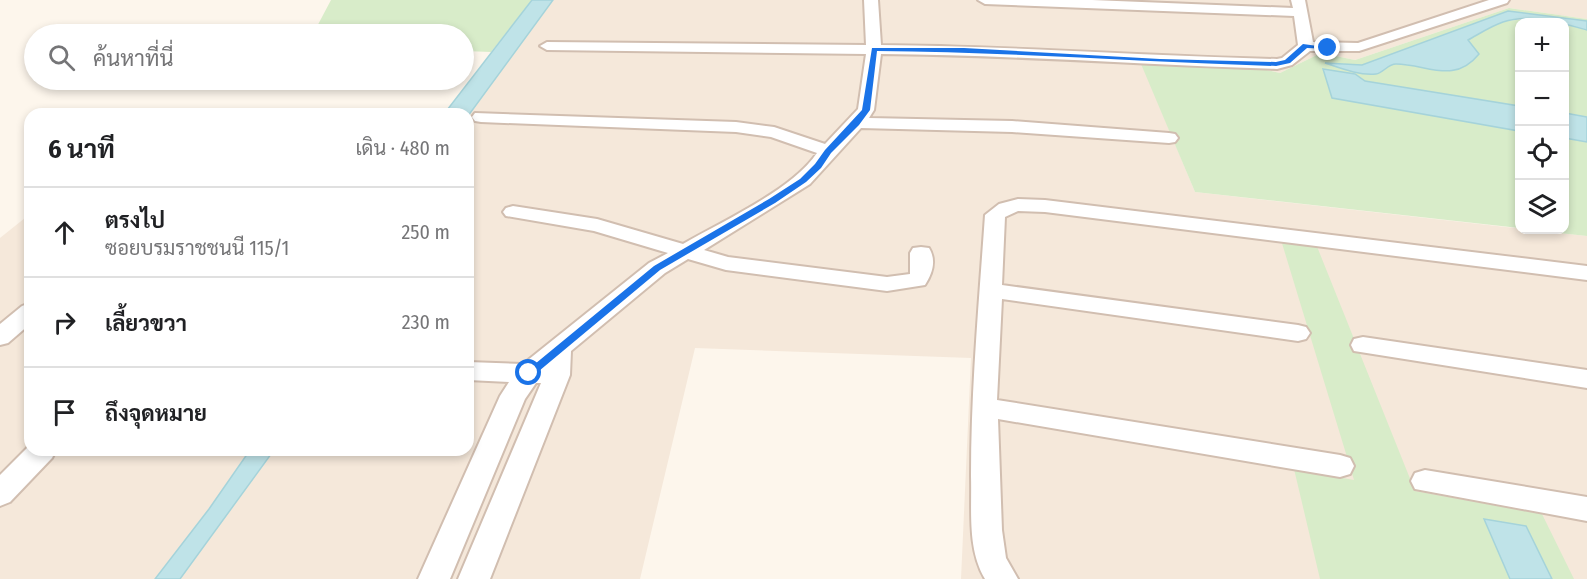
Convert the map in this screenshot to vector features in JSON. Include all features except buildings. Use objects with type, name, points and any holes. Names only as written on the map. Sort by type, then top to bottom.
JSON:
[{"type":"street","points":[[474,371],[529,373],[558,362],[657,268],[772,201],[803,180],[818,166],[828,151],[866,110],[874,62],[871,0]]},
{"type":"street","points":[[985,0],[1300,6],[1306,46]]},
{"type":"street","points":[[547,46],[964,50],[1160,61],[1276,64],[1287,62],[1306,46],[1359,47],[1502,0]]},
{"type":"street","points":[[481,117],[736,127],[774,132],[828,151]]},
{"type":"street","points":[[856,123],[945,122],[1048,127],[1169,138]]},
{"type":"street","points":[[1002,579],[990,561],[984,407],[994,214],[1004,207],[1018,204],[1587,273]]},
{"type":"street","points":[[513,212],[597,225],[726,264],[887,284],[917,280],[921,273],[921,253]]},
{"type":"street","points":[[989,290],[1299,333]]},
{"type":"street","points":[[0,337],[24,316]]},
{"type":"street","points":[[1363,345],[1587,379]]},
{"type":"street","points":[[474,579],[558,362]]},
{"type":"street","points":[[434,579],[513,396],[529,373]]},
{"type":"street","points":[[984,407],[1340,466]]},
{"type":"street","points":[[0,494],[36,456]]},
{"type":"street","points":[[1425,481],[1587,509]]},
{"type":"street","points":[[474,488],[510,489]]},
{"type":"shaded area","points":[[553,0],[1587,0],[1587,19],[1509,8],[1355,60],[1321,53],[1280,73],[1249,66],[1142,64],[1195,192],[1515,228],[1515,234],[1587,236],[1587,579],[961,579],[971,358],[695,348],[640,579],[180,579],[270,456],[474,456],[474,108]]},
{"type":"shaded area","points":[[24,219],[24,456],[246,456],[209,509],[155,579],[0,579],[0,238]]},
{"type":"green space","points":[[331,0],[532,0],[491,52],[474,51],[474,24],[318,24]]},
{"type":"green space","points":[[1509,8],[1587,19],[1587,21],[1508,11],[1362,65],[1328,64],[1377,74],[1393,64],[1408,65],[1504,21],[1515,20],[1515,105],[1365,81],[1355,74],[1324,70],[1332,98],[1515,130],[1515,228],[1195,192],[1141,64],[1249,66],[1280,73],[1321,53],[1355,60]]},
{"type":"green space","points":[[1569,25],[1587,30],[1587,117],[1569,114]]},
{"type":"green space","points":[[1569,139],[1587,142],[1587,236],[1568,234]]},
{"type":"green space","points":[[1281,240],[1316,244],[1415,491],[1542,514],[1574,579],[1320,579],[1294,469],[1354,480]]},
{"type":"water","points":[[532,0],[553,0],[474,108],[449,108],[463,90],[474,90],[474,75]]},
{"type":"water","points":[[1508,11],[1563,18],[1515,18],[1490,28],[1468,40],[1479,54],[1460,69],[1450,71],[1396,64],[1390,65],[1379,73],[1363,74],[1325,63],[1362,65]]},
{"type":"water","points":[[1569,19],[1587,21],[1587,30],[1569,25]]},
{"type":"water","points":[[1323,69],[1355,74],[1365,81],[1515,105],[1515,130],[1332,98]]},
{"type":"water","points":[[1569,114],[1587,117],[1587,142],[1569,139]]},
{"type":"water","points":[[246,456],[270,456],[180,579],[155,579],[209,509]]},
{"type":"water","points":[[1484,519],[1526,526],[1552,579],[1510,579]]},
{"type":"route","points":[[529,373],[657,268],[772,201],[803,180],[818,166],[828,151],[866,110],[874,50],[964,50],[1160,61],[1276,64],[1287,62],[1306,46],[1328,48]]}]
